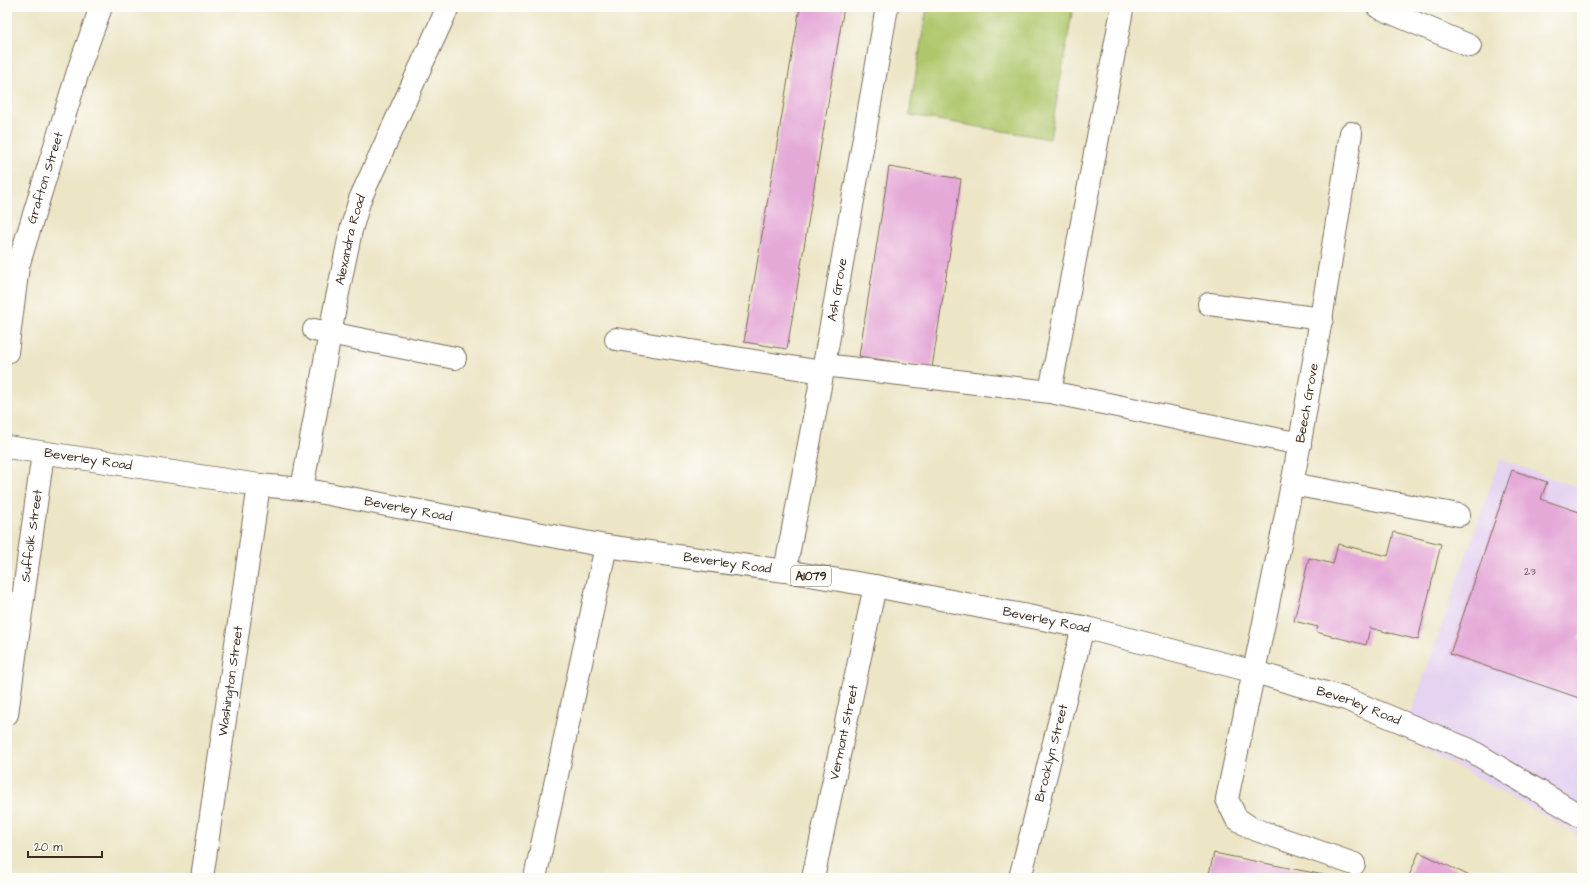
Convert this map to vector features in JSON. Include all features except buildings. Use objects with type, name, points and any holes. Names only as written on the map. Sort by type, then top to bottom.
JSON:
[{"type":"street","name":"Grafton Street","points":[[7,352],[18,266],[80,66],[101,7]]},
{"type":"street","name":"Alexandra Road","points":[[302,489],[322,332],[360,199],[448,7]]},
{"type":"street","name":"Ash Grove","points":[[785,571],[823,368],[887,7]]},
{"type":"street","points":[[1378,7],[1470,46]]},
{"type":"street","points":[[1050,392],[1122,10]]},
{"type":"street","name":"Beech Grove","points":[[1351,133],[1322,320],[1300,444],[1255,672],[1226,798],[1236,818],[1251,828],[1354,864]]},
{"type":"street","points":[[1208,304],[1322,320]]},
{"type":"street","points":[[322,332],[455,358]]},
{"type":"street","points":[[616,339],[823,368],[1050,392],[1300,444]]},
{"type":"street","name":"Beverley Road","points":[[7,447],[259,485],[302,489],[606,546],[785,571],[875,586],[1083,627],[1255,672],[1346,699],[1470,750],[1582,817]]},
{"type":"street","name":"Suffolk Street","points":[[7,714],[43,453]]},
{"type":"street","points":[[1292,484],[1459,515]]},
{"type":"street","name":"Washington Street","points":[[202,878],[259,485]]},
{"type":"street","points":[[535,878],[606,546]]},
{"type":"street","name":"Vermont Street","points":[[813,878],[875,586]]},
{"type":"street","name":"Brooklyn Street","points":[[1020,878],[1083,627]]},
{"type":"shaded area","points":[[1500,459],[1582,489],[1582,837],[1403,736]]},
{"type":"green space","points":[[927,7],[1073,7],[1050,139],[909,115]]}]
